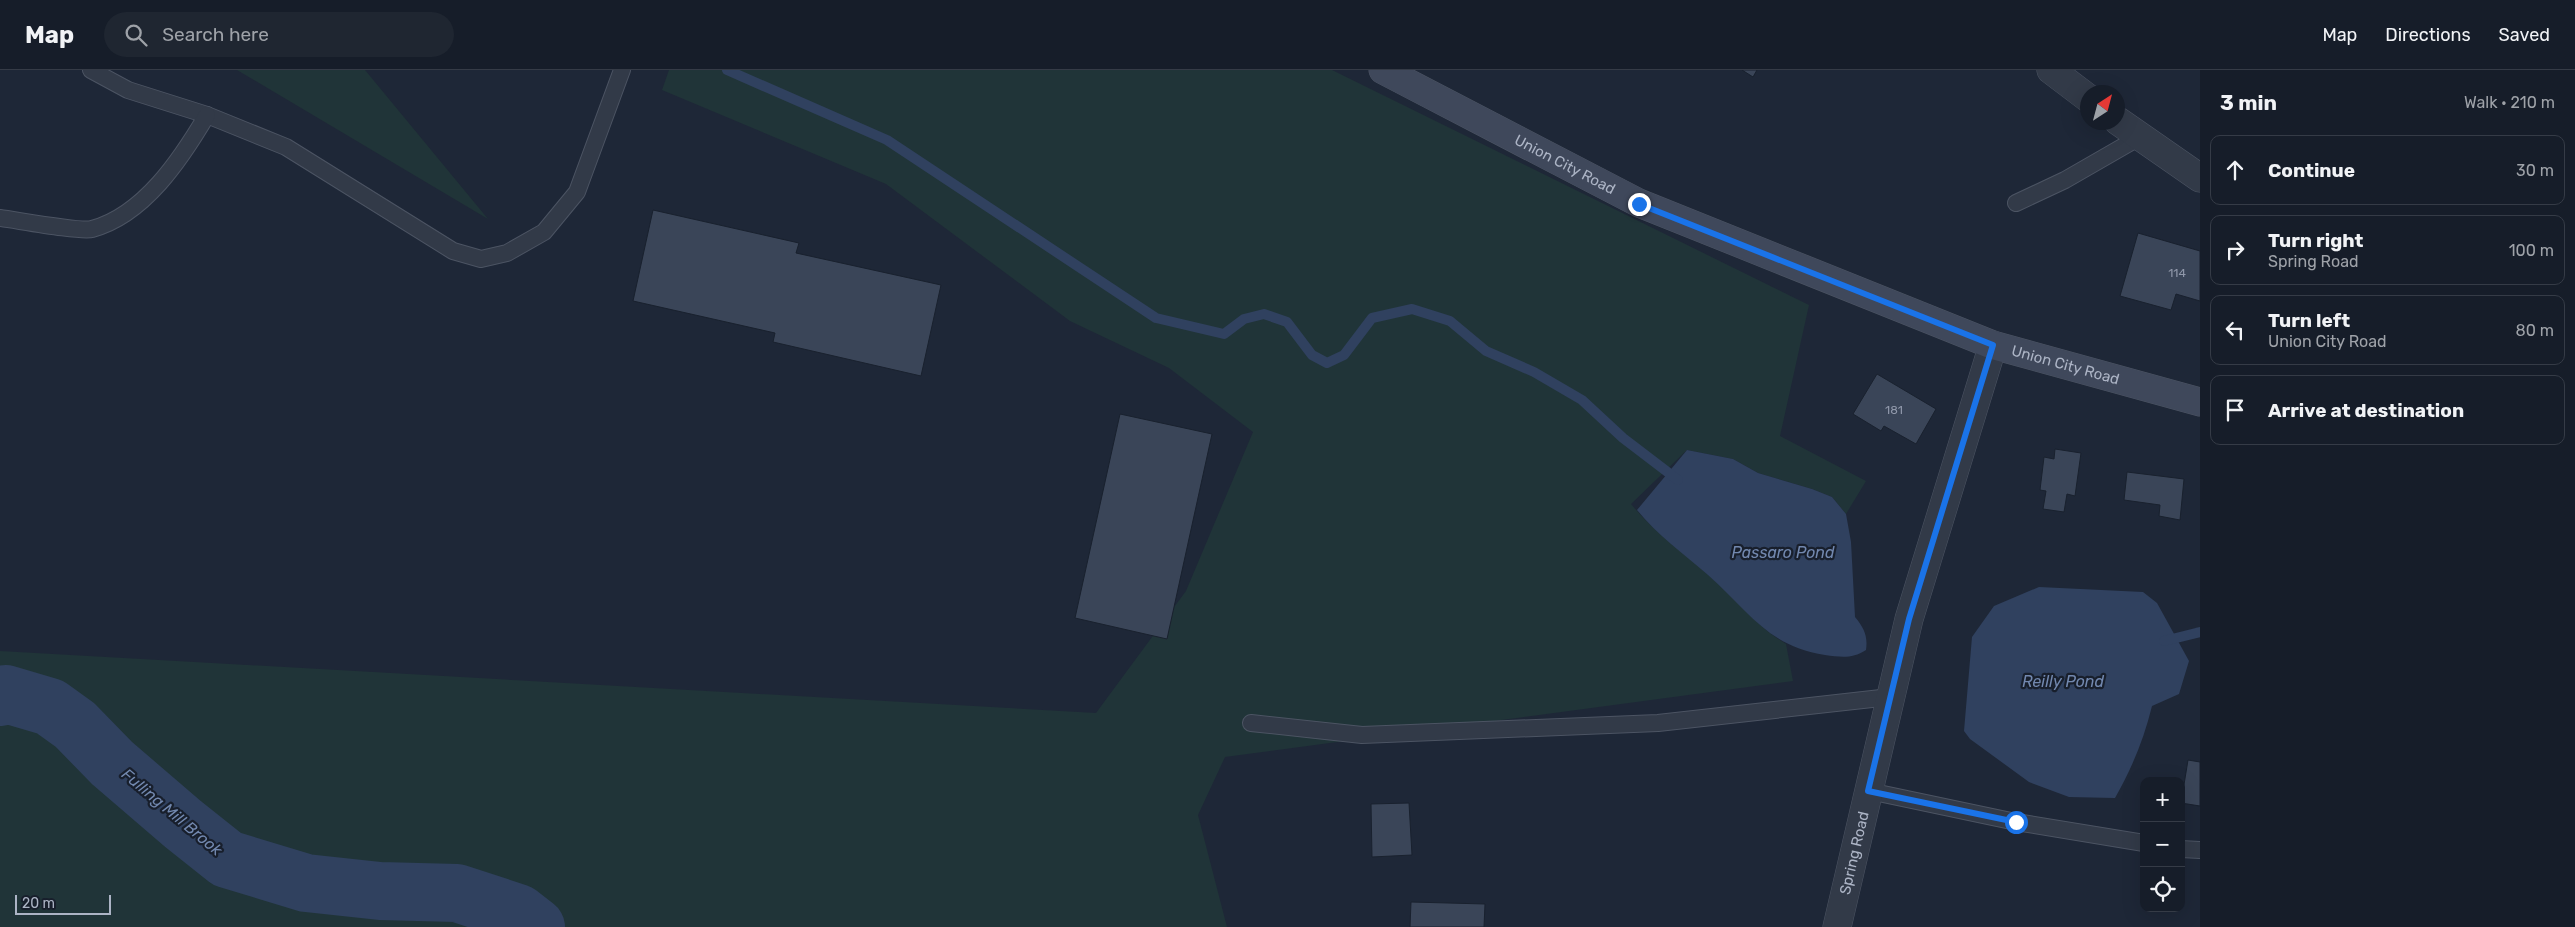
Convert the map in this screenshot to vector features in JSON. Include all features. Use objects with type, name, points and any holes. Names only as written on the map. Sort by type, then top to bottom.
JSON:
[{"type":"main road","name":"Union City Road","points":[[1383,70],[1639,204],[1993,345],[2200,402]]},
{"type":"street","points":[[2051,70],[2080,92]]},
{"type":"street","points":[[2128,130],[2200,178]]},
{"type":"street","name":"Spring Road","points":[[1837,927],[1909,619],[1993,345]]},
{"type":"lane","points":[[91,70],[128,90],[207,115],[286,147],[453,251],[481,260],[507,253],[544,232],[577,192],[622,70]]},
{"type":"lane","points":[[0,218],[90,230],[134,208],[183,155],[207,115]]},
{"type":"lane","points":[[2016,203],[2065,180],[2128,130]]},
{"type":"lane","points":[[1250,723],[1362,735],[1392,734],[1658,723],[1890,697]]},
{"type":"lane","points":[[1868,791],[2016,822],[2140,842]]},
{"type":"lane","points":[[2185,849],[2200,850]]},
{"type":"green space","points":[[237,70],[365,70],[488,219]]},
{"type":"green space","points":[[669,70],[1332,70],[1809,305],[1780,436],[1866,481],[1846,514],[1832,497],[1758,473],[1733,459],[1687,450],[1631,504],[1664,538],[1713,579],[1760,625],[1786,644],[1793,681],[1225,757],[1198,815],[1227,927],[0,927],[0,651],[1096,713],[1186,591],[1253,432],[1169,368],[1070,321],[886,184],[662,90]]},
{"type":"water","name":"Passaro Pond","points":[[1687,450],[1733,459],[1758,473],[1832,497],[1846,514],[1851,542],[1855,617],[1865,632],[1866,650],[1851,656],[1841,657],[1805,651],[1788,644],[1760,625],[1708,575],[1645,519],[1637,510]]},
{"type":"water","name":"Reilly Pond","points":[[2039,587],[2143,592],[2157,603],[2189,661],[2179,694],[2152,706],[2137,753],[2115,798],[2069,797],[2029,782],[1970,739],[1964,731],[1972,637],[1994,606]]},
{"type":"building","points":[[1742,70],[1757,70],[1753,77]]},
{"type":"building","points":[[653,210],[799,243],[796,253],[941,285],[921,376],[773,342],[775,333],[633,301]]},
{"type":"building","points":[[2138,233],[2200,251],[2200,301],[2176,294],[2171,310],[2120,296]]},
{"type":"building","points":[[1877,374],[1936,409],[1916,444],[1884,426],[1881,431],[1853,414]]},
{"type":"building","points":[[1120,414],[1212,434],[1167,639],[1075,618]]},
{"type":"building","points":[[2055,449],[2081,453],[2075,496],[2067,494],[2064,512],[2043,509],[2046,491],[2040,490],[2044,457],[2054,459]]},
{"type":"building","points":[[2127,472],[2184,479],[2180,520],[2159,516],[2160,505],[2124,500]]},
{"type":"building","points":[[2188,760],[2200,762],[2200,806],[2185,804],[2185,778]]},
{"type":"building","points":[[1409,803],[1412,855],[1372,857],[1371,804]]},
{"type":"building","points":[[1411,902],[1485,904],[1484,927],[1410,927]]},
{"type":"waterway","points":[[727,70],[887,140],[1156,318],[1224,334],[1244,319],[1264,314],[1287,322],[1312,355],[1327,363],[1344,355],[1372,318],[1412,309],[1450,321],[1486,351],[1534,372],[1582,400],[1623,438],[1678,480]]},
{"type":"waterway","points":[[2164,641],[2200,632]]},
{"type":"waterway","name":"Fulling Mill Brook","points":[[0,697],[6,694],[50,707],[75,725],[112,763],[227,859],[306,883],[380,891],[457,893],[518,913],[536,927]]},
{"type":"route","points":[[1639,204],[1993,345],[1909,619],[1868,791],[2016,822]]}]
